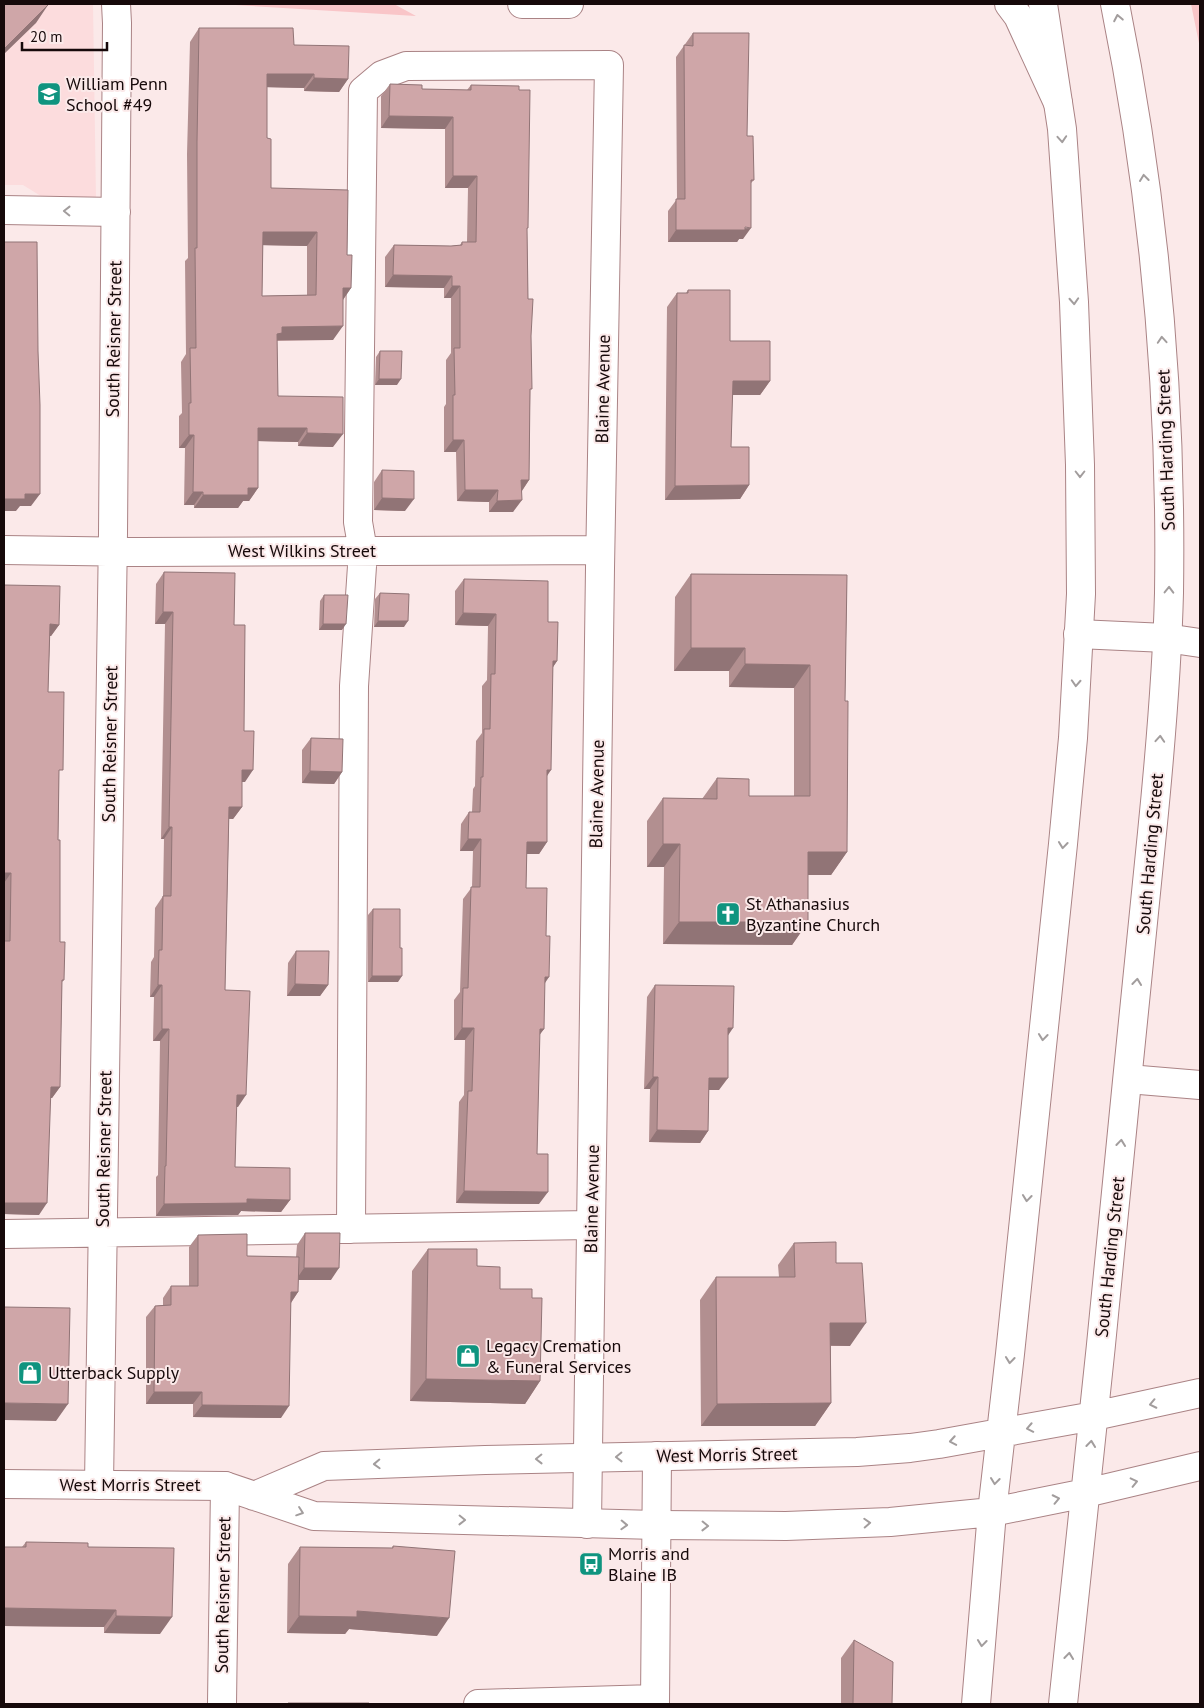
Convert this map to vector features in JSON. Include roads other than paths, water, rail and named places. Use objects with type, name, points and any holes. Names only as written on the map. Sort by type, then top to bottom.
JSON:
[{"type":"main road","name":"South Reisner Street","points":[[99,1485],[116,212],[116,4]]},
{"type":"main road","points":[[522,4],[570,4]]},
{"type":"main road","points":[[1009,4],[1018,16],[1058,103]]},
{"type":"main road","points":[[976,1704],[992,1512],[1073,738],[1081,584],[1078,376],[1066,185],[1062,129],[1043,4]]},
{"type":"main road","name":"South Harding Street","points":[[1064,1704],[1156,791],[1169,596],[1169,509],[1162,334],[1142,164],[1126,59],[1115,4]]},
{"type":"main road","name":"Blaine Avenue","points":[[363,551],[358,522],[363,91],[382,75],[406,66],[609,65],[600,550],[587,1524]]},
{"type":"main road","points":[[4,210],[116,212]]},
{"type":"main road","name":"West Wilkins Street","points":[[4,550],[112,552],[600,550]]},
{"type":"main road","points":[[351,1229],[354,686],[363,551]]},
{"type":"main road","points":[[1078,634],[1166,638],[1200,643]]},
{"type":"main road","points":[[1128,1080],[1200,1085]]},
{"type":"main road","points":[[4,1234],[592,1225]]},
{"type":"main road","name":"West Morris Street","points":[[254,1496],[324,1466],[588,1457],[882,1451],[939,1444],[1001,1433],[1094,1416],[1200,1393]]},
{"type":"main road","points":[[478,1704],[655,1702],[657,1456]]},
{"type":"main road","name":"West Morris Street","points":[[4,1484],[225,1486],[314,1516],[724,1527],[836,1525],[992,1512],[1086,1493],[1200,1466]]},
{"type":"main road","name":"South Reisner Street","points":[[222,1704],[225,1486]]},
{"type":"place","name":"William Penn School #49","points":[[49,94]]},
{"type":"place","name":"St Athanasius Byzantine Church","points":[[728,914]]},
{"type":"place","name":"Legacy Cremation & Funeral Services","points":[[468,1356]]},
{"type":"place","name":"Utterback Supply","points":[[30,1373]]},
{"type":"place","name":"Morris and Blaine IB","points":[[591,1564]]}]
